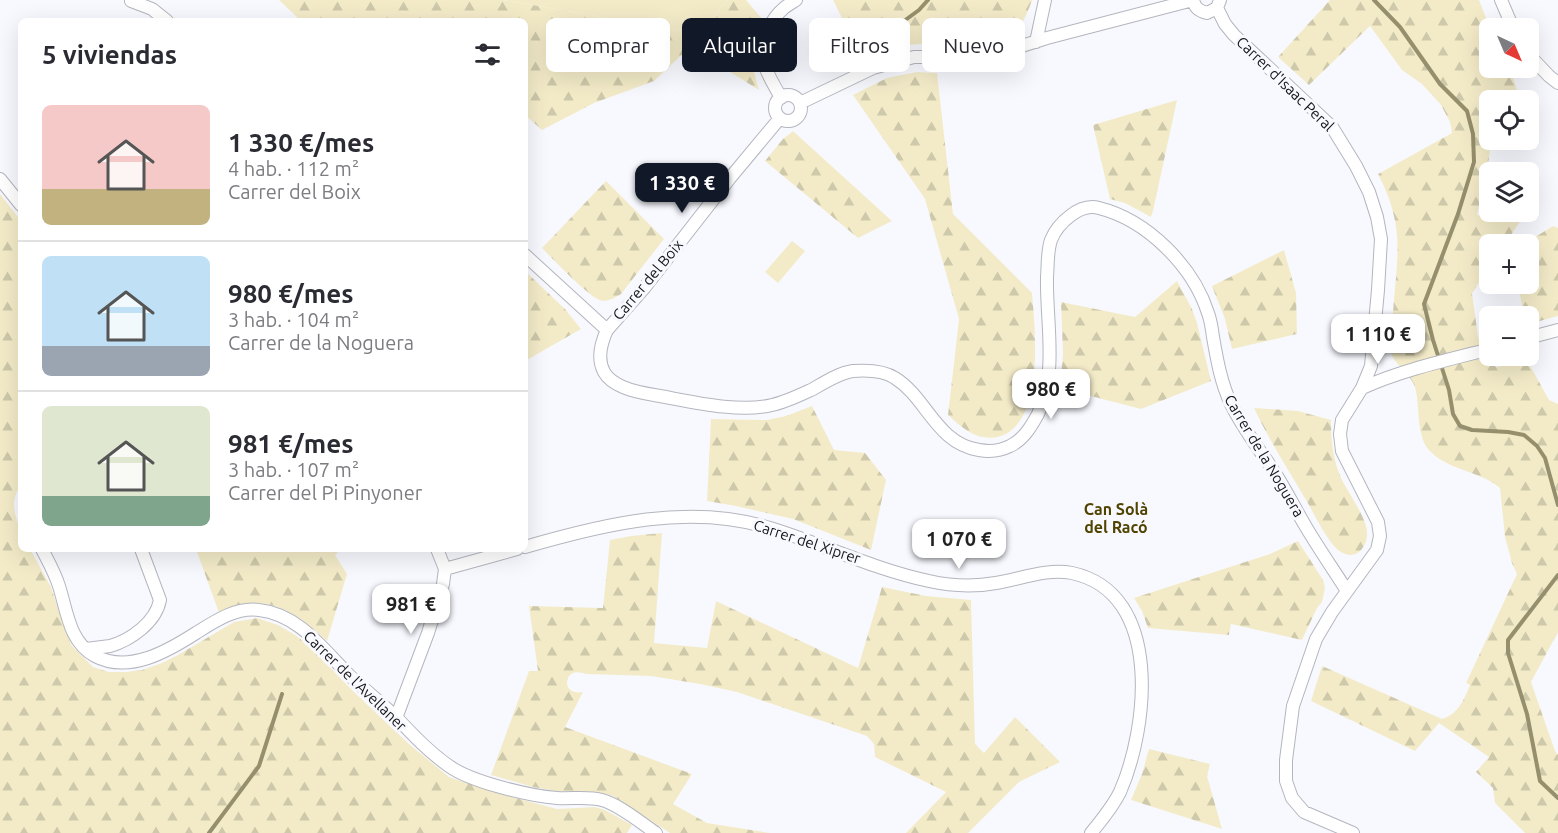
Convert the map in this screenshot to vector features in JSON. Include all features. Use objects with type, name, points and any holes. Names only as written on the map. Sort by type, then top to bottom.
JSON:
[{"type":"street","points":[[781,98],[763,59],[763,43],[772,24],[784,8],[796,0]]},
{"type":"street","points":[[1036,42],[1045,0]]},
{"type":"street","points":[[800,103],[884,64],[914,57],[979,56],[1193,0],[1199,11],[1207,13],[1218,4]]},
{"type":"street","points":[[1501,0],[1509,18]]},
{"type":"street","points":[[131,1],[152,9],[163,18]]},
{"type":"street","name":"Carrer d'Isaac Peral","points":[[1218,4],[1225,24],[1234,35],[1332,127],[1369,192],[1381,240],[1371,366],[1362,388],[1342,420],[1340,434],[1342,451],[1378,522],[1380,536],[1377,550],[1332,612],[1316,639],[1293,706],[1286,781],[1292,798],[1304,812],[1353,833]]},
{"type":"street","points":[[1539,66],[1558,83]]},
{"type":"street","points":[[794,97],[800,103],[800,112],[795,119],[788,121],[777,116],[775,108],[781,98],[794,97]]},
{"type":"street","name":"Carrer del Boix","points":[[607,330],[645,287],[780,118]]},
{"type":"street","points":[[0,180],[18,201]]},
{"type":"street","name":"Carrer de la Noguera","points":[[607,330],[602,341],[600,358],[603,370],[610,380],[626,388],[699,404],[759,408],[786,400],[849,372],[882,372],[903,384],[935,422],[958,443],[975,450],[989,452],[999,450],[1022,438],[1029,429],[1047,390],[1050,357],[1048,258],[1054,232],[1074,212],[1084,208],[1095,207],[1116,213],[1142,228],[1185,268],[1209,315],[1222,382],[1231,404],[1347,591]]},
{"type":"street","points":[[528,258],[607,330]]},
{"type":"street","points":[[1539,335],[1558,330]]},
{"type":"street","points":[[1362,388],[1405,372],[1479,352]]},
{"type":"street","name":"Carrer del Xiprer","points":[[528,546],[567,535],[646,519],[691,516],[722,518],[768,527],[896,572],[935,582],[979,585],[1057,572],[1072,573],[1100,584],[1123,608],[1134,630],[1140,654],[1142,701],[1135,746],[1127,775],[1118,795],[1091,833]]},
{"type":"street","points":[[43,552],[56,578],[72,631],[86,649],[110,645],[126,639],[143,627],[154,615],[160,600],[142,552]]},
{"type":"street","points":[[396,718],[440,596],[445,570],[438,552]]},
{"type":"street","points":[[445,570],[507,552]]},
{"type":"street","name":"Carrer de l'Avellaner","points":[[86,649],[102,659],[124,663],[137,661],[161,653],[230,614],[256,609],[268,611],[291,621],[305,632],[415,738],[439,760],[452,768],[470,777],[542,797],[604,801],[656,833]]},
{"type":"green space","points":[[279,0],[503,0],[607,18],[546,18],[546,72],[664,72],[654,81],[594,103],[542,130],[528,118],[528,18],[298,18]]},
{"type":"green space","points":[[503,0],[727,0],[713,18],[682,18],[682,31],[670,29],[670,18],[607,18]]},
{"type":"green space","points":[[727,0],[746,0],[761,18],[713,18]]},
{"type":"green space","points":[[833,0],[1032,0],[1024,18],[922,18],[922,44],[910,45],[910,18],[842,18]]},
{"type":"green space","points":[[1330,0],[1479,0],[1486,18],[1479,18],[1479,78],[1513,78],[1517,90],[1479,90],[1479,150],[1490,150],[1489,162],[1479,162],[1477,215],[1479,215],[1479,222],[1520,222],[1512,234],[1479,234],[1479,283],[1472,293],[1479,339],[1479,366],[1530,366],[1549,400],[1558,404],[1558,632],[1531,682],[1558,755],[1558,833],[1525,833],[1495,803],[1493,788],[1476,772],[1489,757],[1439,723],[1415,751],[1311,701],[1322,666],[1442,719],[1448,717],[1460,706],[1465,696],[1470,685],[1466,683],[1517,574],[1505,537],[1500,488],[1483,477],[1444,462],[1428,449],[1420,428],[1415,387],[1391,353],[1397,237],[1392,207],[1378,174],[1452,133],[1450,122],[1441,105],[1422,84],[1402,70],[1370,26],[1309,85],[1278,57]]},
{"type":"green space","points":[[670,29],[682,31],[682,55],[670,66]]},
{"type":"green space","points":[[730,72],[754,72],[759,90]]},
{"type":"green space","points":[[917,72],[937,73],[953,214],[1032,293],[1035,350],[1031,393],[1025,412],[1015,427],[993,438],[979,436],[966,430],[948,415],[959,319],[925,199],[853,95],[887,78]]},
{"type":"green space","points":[[1177,100],[1151,217],[1125,203],[1110,199],[1093,125]]},
{"type":"green space","points":[[793,131],[892,221],[858,238],[765,161],[783,139]]},
{"type":"green space","points":[[606,181],[664,239],[621,294],[603,301],[581,287],[542,248]]},
{"type":"green space","points":[[0,194],[18,217],[18,490],[14,502],[18,522],[18,552],[32,552],[51,587],[72,646],[93,667],[109,672],[142,670],[178,655],[234,622],[257,618],[278,625],[297,636],[409,744],[449,777],[557,809],[595,807],[632,825],[627,833],[0,833]]},
{"type":"green space","points":[[1553,226],[1558,228],[1558,316],[1539,321],[1539,306],[1522,306],[1520,294],[1539,294],[1539,235]]},
{"type":"green space","points":[[792,241],[805,251],[778,283],[765,272]]},
{"type":"green space","points":[[1284,250],[1296,293],[1297,334],[1232,349],[1225,319],[1212,286]]},
{"type":"green space","points":[[528,274],[565,309],[581,329],[528,359]]},
{"type":"green space","points":[[1177,281],[1197,323],[1211,381],[1141,409],[1060,388],[1063,354],[1061,302],[1135,317]]},
{"type":"green space","points":[[812,406],[834,450],[865,453],[886,480],[871,550],[793,519],[707,501],[711,419],[767,420],[786,416]]},
{"type":"green space","points":[[1254,408],[1298,411],[1331,420],[1333,450],[1338,471],[1367,530],[1366,540],[1359,552],[1351,555],[1343,553],[1329,539]]},
{"type":"green space","points":[[662,533],[654,643],[707,648],[716,601],[858,668],[882,587],[926,596],[971,600],[975,744],[984,753],[1015,717],[1060,762],[1019,782],[968,833],[906,833],[946,792],[875,757],[874,744],[867,736],[737,692],[651,676],[578,672],[569,676],[567,684],[572,691],[583,692],[565,727],[692,774],[673,804],[707,823],[770,833],[670,833],[613,796],[598,792],[556,791],[491,775],[529,671],[538,671],[529,606],[603,608],[610,540]]},
{"type":"green space","points":[[1298,541],[1323,580],[1325,588],[1322,602],[1302,640],[1231,624],[1229,635],[1148,628],[1134,598],[1270,554]]},
{"type":"green space","points":[[197,552],[338,552],[335,555],[347,574],[327,641],[295,616],[266,604],[246,604],[219,613]]},
{"type":"green space","points":[[1149,749],[1210,764],[1207,776],[1222,829],[1131,800]]},
{"type":"waterway","points":[[908,18],[928,0]]},
{"type":"waterway","points":[[1374,0],[1400,27],[1440,84],[1467,111],[1473,134],[1474,162],[1458,214],[1424,304],[1449,390],[1453,414],[1460,426],[1472,430],[1524,435],[1537,446],[1545,458],[1558,505]]},
{"type":"waterway","points":[[1558,575],[1508,640],[1508,653],[1527,714],[1540,781],[1558,798]]},
{"type":"waterway","points":[[209,833],[259,766],[282,694]]},
{"type":"district","name":"Can Solà del Racó","points":[[1116,518]]}]
